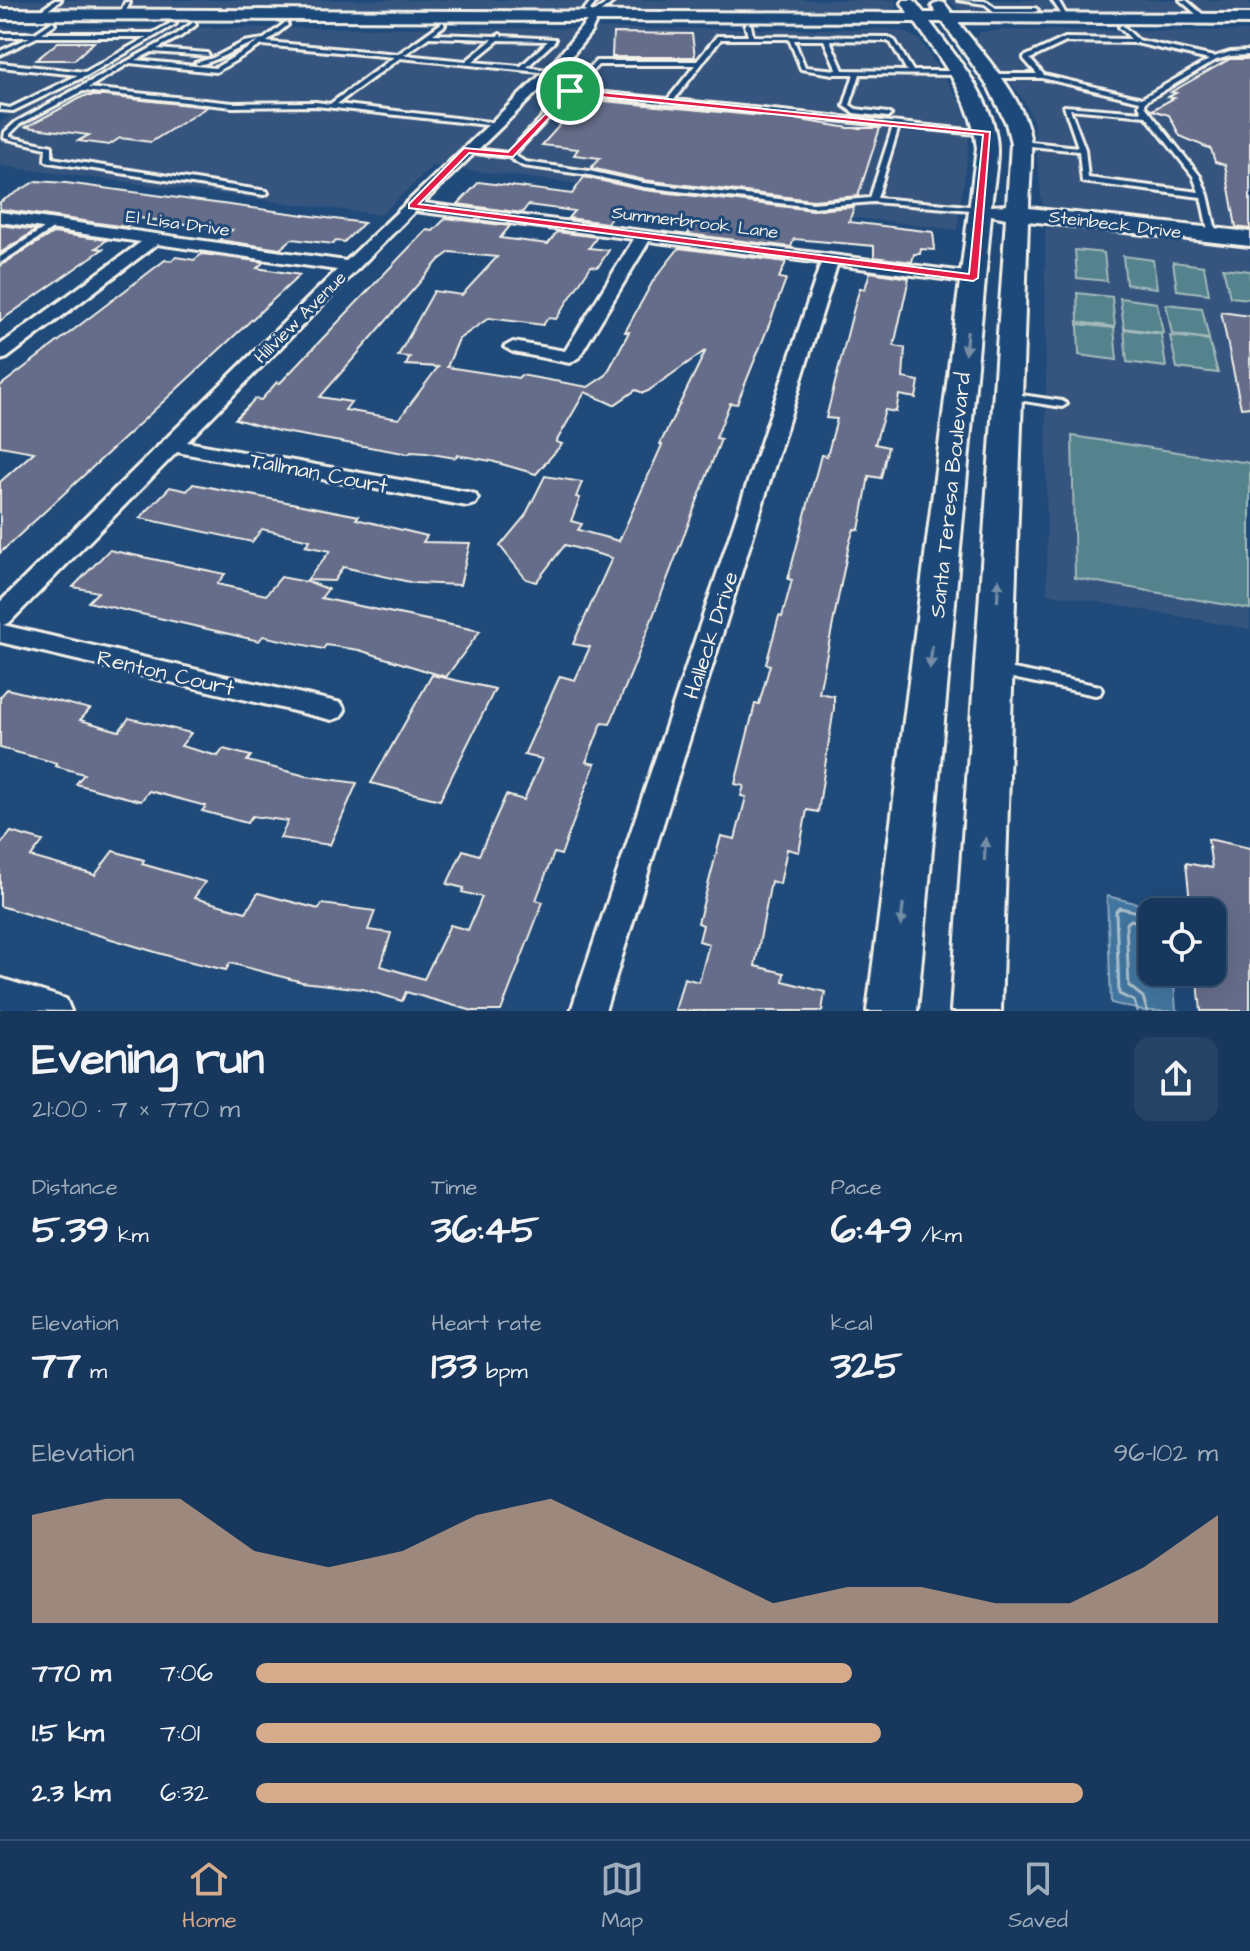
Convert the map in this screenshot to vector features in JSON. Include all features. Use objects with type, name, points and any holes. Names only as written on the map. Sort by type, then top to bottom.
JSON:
[{"type":"main road","points":[[0,14],[173,24],[443,24],[594,13],[750,31],[862,21],[896,12],[907,0]]},
{"type":"main road","name":"Santa Teresa Boulevard","points":[[892,1011],[987,133],[974,102],[907,0]]},
{"type":"main road","points":[[935,0],[990,76],[1017,126],[1021,143],[976,1011]]},
{"type":"main road","points":[[0,23],[124,9],[594,13],[862,21],[926,28]]},
{"type":"main road","points":[[862,21],[905,31],[926,28],[957,10],[1066,17],[1250,19]]},
{"type":"main road","points":[[947,14],[987,10],[1122,27],[1250,27]]},
{"type":"main road","points":[[976,57],[972,35],[987,10]]},
{"type":"main road","name":"Steinbeck Drive","points":[[980,209],[1250,239]]},
{"type":"street","name":"Hillview Avenue","points":[[0,617],[467,150],[534,88],[578,43],[594,13]]},
{"type":"street","name":"Summerbrook Lane","points":[[412,206],[973,278]]},
{"type":"street","name":"El Lisa Drive","points":[[0,217],[351,267]]},
{"type":"street","points":[[513,347],[570,357],[644,236]]},
{"type":"street","points":[[0,354],[153,240]]},
{"type":"street","name":"Halleck Drive","points":[[588,1011],[831,259]]},
{"type":"street","name":"Tallman Court","points":[[170,445],[467,499]]},
{"type":"street","name":"Renton Court","points":[[0,633],[332,710]]},
{"type":"street","points":[[0,994],[54,1011]]},
{"type":"lane","points":[[0,53],[38,35],[58,0]]},
{"type":"lane","points":[[594,13],[613,0]]},
{"type":"lane","points":[[961,0],[987,10]]},
{"type":"lane","points":[[1055,0],[1066,17]]},
{"type":"lane","points":[[1183,0],[1205,19]]},
{"type":"lane","points":[[0,108],[11,110],[86,74],[173,24]]},
{"type":"lane","points":[[194,24],[18,123],[7,133],[7,138],[50,147],[48,160],[57,162],[264,193]]},
{"type":"lane","points":[[129,61],[216,70],[264,42],[286,24]]},
{"type":"lane","points":[[331,106],[443,24]]},
{"type":"lane","points":[[1122,27],[1136,41]]},
{"type":"lane","points":[[817,30],[841,72]]},
{"type":"lane","points":[[669,102],[719,37],[750,31],[791,38],[888,39],[893,42],[911,73]]},
{"type":"lane","points":[[0,35],[158,35]]},
{"type":"lane","points":[[427,35],[553,40],[523,68]]},
{"type":"lane","points":[[458,62],[489,36]]},
{"type":"lane","points":[[467,63],[500,36]]},
{"type":"lane","points":[[791,38],[803,68],[857,73],[955,73]]},
{"type":"lane","points":[[1042,76],[1026,58],[1065,40],[1136,41],[1214,59]]},
{"type":"lane","points":[[138,57],[207,63],[248,41],[550,71]]},
{"type":"lane","points":[[151,50],[207,55]]},
{"type":"lane","points":[[990,76],[1042,76],[1143,100],[1214,59],[1250,53]]},
{"type":"lane","points":[[510,155],[596,63],[699,63]]},
{"type":"lane","points":[[0,67],[11,65],[86,74]]},
{"type":"lane","points":[[857,73],[847,106],[854,111],[888,115]]},
{"type":"lane","points":[[534,88],[987,133]]},
{"type":"lane","points":[[82,89],[233,105],[331,106],[496,124]]},
{"type":"lane","points":[[1143,100],[1142,106],[1185,159],[1204,195],[1213,235]]},
{"type":"lane","points":[[1149,114],[1066,107],[1082,149],[1085,180],[1204,195]]},
{"type":"lane","points":[[923,118],[931,123],[929,129]]},
{"type":"lane","points":[[873,200],[896,125]]},
{"type":"lane","points":[[1021,143],[1082,149]]},
{"type":"lane","points":[[467,150],[510,155],[523,164],[589,173],[644,185],[813,205],[873,200],[980,209]]},
{"type":"lane","points":[[0,261],[55,225]]},
{"type":"lane","points":[[1008,396],[1062,404]]},
{"type":"lane","points":[[995,670],[1095,690]]},
{"type":"shaded area","points":[[0,0],[895,0],[897,7],[879,13],[0,11]]},
{"type":"shaded area","points":[[948,0],[1250,0],[1250,15],[975,13],[957,8]]},
{"type":"shaded area","points":[[0,27],[887,29],[906,32],[920,40],[960,102],[968,122],[969,145],[957,230],[432,166],[381,215],[0,166],[0,122],[10,116],[0,115]]},
{"type":"shaded area","points":[[1250,31],[1250,233],[1060,212],[1042,204],[1033,120],[1022,98],[976,39],[980,32]]},
{"type":"shaded area","points":[[1062,226],[1250,248],[1250,629],[1047,593],[1045,229]]},
{"type":"green space","points":[[1075,250],[1104,253],[1107,281],[1077,278]]},
{"type":"green space","points":[[1123,256],[1153,260],[1157,288],[1126,284]]},
{"type":"green space","points":[[1173,262],[1204,266],[1209,294],[1177,290]]},
{"type":"green space","points":[[1223,268],[1250,271],[1250,299],[1230,297]]},
{"type":"green space","points":[[1077,293],[1112,297],[1115,327],[1078,322]]},
{"type":"green space","points":[[1120,298],[1157,303],[1163,333],[1124,328]]},
{"type":"green space","points":[[1166,304],[1202,308],[1209,339],[1172,334]]},
{"type":"green space","points":[[1078,324],[1114,328],[1117,360],[1079,355]]},
{"type":"green space","points":[[1124,329],[1161,334],[1166,367],[1127,362]]},
{"type":"green space","points":[[1170,336],[1209,340],[1218,373],[1177,368]]},
{"type":"green space","points":[[1072,436],[1250,463],[1250,609],[1075,578]]},
{"type":"water","points":[[1107,896],[1138,904],[1138,986],[1174,986],[1176,1010],[1179,1011],[1144,1011],[1111,1003]]},
{"type":"building","points":[[613,33],[692,34],[695,57],[612,57]]},
{"type":"building","points":[[58,42],[94,42],[74,60],[36,60]]},
{"type":"building","points":[[1230,59],[1250,59],[1250,229],[1236,227],[1225,165],[1215,162],[1211,149],[1180,136],[1169,115],[1152,110],[1174,98],[1168,97],[1176,93],[1171,92]]},
{"type":"building","points":[[84,96],[207,107],[151,142],[120,138],[109,145],[78,141],[89,135],[26,127]]},
{"type":"building","points":[[583,99],[795,119],[849,128],[880,128],[858,196],[813,200],[644,180],[591,168],[600,158],[574,155],[578,149],[542,145]]},
{"type":"building","points":[[584,177],[644,190],[813,210],[854,207],[849,222],[933,232],[935,250],[921,249],[920,254],[914,254],[912,262],[874,257],[874,246],[794,239],[791,247],[688,234],[692,226],[612,216],[607,223],[568,218],[574,211],[528,205],[522,213],[458,204],[479,182],[572,194]]},
{"type":"building","points":[[36,181],[364,223],[344,242],[336,241],[333,244],[292,239],[280,249],[219,240],[232,230],[139,218],[126,227],[0,209],[0,202]]},
{"type":"building","points":[[446,218],[510,226],[500,238],[548,244],[557,232],[597,237],[589,248],[609,250],[598,267],[591,266],[556,319],[548,318],[543,325],[489,318],[459,339],[447,367],[518,378],[521,375],[588,387],[606,375],[653,281],[679,248],[786,262],[779,278],[786,279],[769,325],[737,404],[730,403],[716,438],[721,439],[632,671],[610,724],[602,723],[586,762],[595,764],[561,855],[554,853],[536,900],[543,902],[501,1011],[473,1011],[406,992],[402,1001],[363,989],[302,982],[230,963],[226,970],[0,906],[0,845],[11,832],[43,841],[31,857],[95,875],[113,851],[144,860],[142,864],[205,882],[194,898],[246,912],[258,893],[319,909],[322,904],[375,911],[368,930],[391,933],[381,966],[424,979],[450,925],[468,930],[482,897],[447,884],[463,850],[479,855],[506,795],[524,800],[542,759],[524,755],[560,676],[575,680],[590,647],[573,644],[612,558],[565,545],[536,582],[526,579],[500,546],[525,516],[545,476],[582,482],[576,497],[580,498],[571,521],[582,524],[578,530],[619,541],[660,444],[706,350],[648,391],[643,393],[636,390],[614,405],[585,392],[556,442],[562,444],[536,474],[491,461],[457,455],[455,458],[426,453],[409,454],[278,431],[235,419],[255,399],[261,400],[277,382],[280,383],[426,230],[433,231]],"holes":[[[450,252],[497,257],[462,295],[434,291],[398,356],[410,357],[406,365],[438,367],[399,419],[345,410],[351,402],[320,397],[439,260]]]},
{"type":"building","points":[[0,225],[36,230],[0,253]]},
{"type":"building","points":[[53,233],[107,240],[96,248],[103,249],[0,321],[0,266]]},
{"type":"building","points":[[202,254],[264,262],[257,268],[300,275],[0,553],[0,482],[34,452],[0,446],[0,386],[165,260],[171,261],[176,257],[194,260]]},
{"type":"building","points":[[870,272],[909,278],[894,346],[905,348],[903,378],[919,381],[916,398],[899,395],[896,412],[885,410],[875,444],[888,447],[881,478],[869,476],[859,530],[854,529],[849,544],[819,693],[834,696],[834,708],[818,812],[807,810],[799,852],[787,849],[780,884],[771,881],[755,966],[784,973],[783,981],[825,992],[822,1011],[675,1011],[684,978],[699,982],[709,944],[699,941],[703,925],[698,923],[721,836],[735,839],[746,797],[741,796],[744,786],[735,784],[755,704],[759,704],[770,665],[766,664],[792,580],[788,579],[821,455],[827,456],[837,419],[826,418],[854,308],[860,288],[865,289]]},
{"type":"building","points":[[1221,312],[1250,316],[1250,407],[1241,408]]},
{"type":"building","points":[[193,484],[359,516],[356,519],[427,536],[423,542],[470,543],[460,585],[414,583],[343,567],[334,581],[307,580],[330,551],[305,546],[310,540],[262,529],[252,542],[140,518],[170,487],[187,491]]},
{"type":"building","points":[[109,550],[225,574],[217,584],[266,595],[281,577],[312,583],[328,589],[321,598],[480,631],[446,677],[359,650],[326,645],[323,649],[263,636],[259,641],[88,602],[98,592],[73,587]]},
{"type":"building","points":[[432,675],[495,689],[440,800],[371,783]]},
{"type":"building","points":[[7,689],[90,709],[80,720],[119,731],[129,718],[191,733],[181,746],[218,756],[223,749],[251,756],[247,761],[306,776],[357,783],[330,845],[280,838],[288,821],[252,816],[247,823],[202,811],[206,806],[149,791],[141,801],[101,791],[76,784],[84,774],[55,766],[57,763],[0,748],[0,697]]},
{"type":"building","points":[[1208,839],[1250,848],[1250,1011],[1201,1011],[1198,986],[1226,986],[1226,898],[1190,898],[1186,863],[1212,868]]},
{"type":"route","points":[[570,91],[987,133],[973,278],[412,206],[467,150],[510,155],[570,91]]}]
